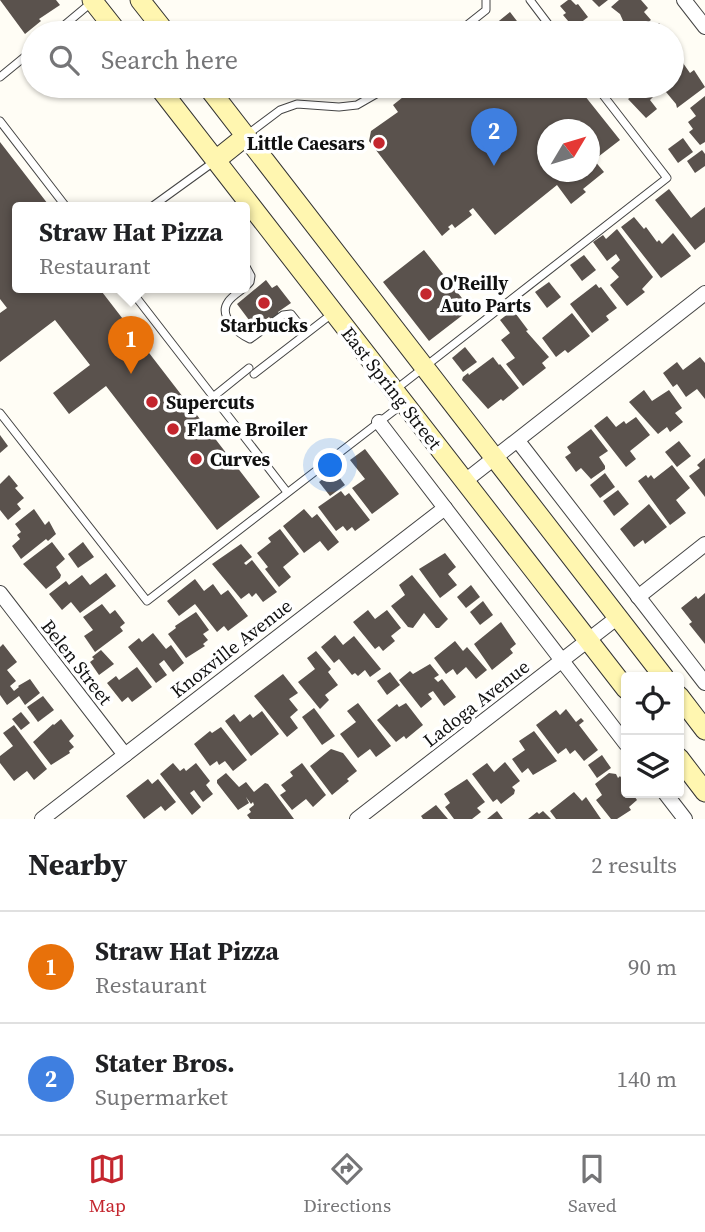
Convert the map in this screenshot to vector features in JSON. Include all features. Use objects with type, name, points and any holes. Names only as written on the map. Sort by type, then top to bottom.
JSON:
[{"type":"main road","points":[[140,0],[157,21]]},
{"type":"main road","points":[[92,1],[108,21]]},
{"type":"main road","name":"East Spring Street","points":[[167,98],[249,202]]},
{"type":"main road","name":"East Spring Street","points":[[216,98],[660,672]]},
{"type":"main road","points":[[216,160],[246,136]]},
{"type":"main road","name":"East Spring Street","points":[[250,204],[621,682]]},
{"type":"main road","points":[[684,703],[705,730]]},
{"type":"main road","points":[[684,765],[705,792]]},
{"type":"street","points":[[684,0],[705,27]]},
{"type":"street","points":[[465,481],[705,293]]},
{"type":"street","name":"East Spring Street","points":[[379,422],[621,738]]},
{"type":"street","points":[[518,440],[705,683]]},
{"type":"street","name":"Knoxville Avenue","points":[[42,819],[445,508]]},
{"type":"street","points":[[638,597],[705,544]]},
{"type":"street","name":"Belen Street","points":[[2,599],[125,755]]},
{"type":"street","name":"Ladoga Avenue","points":[[357,819],[618,617]]},
{"type":"street","points":[[668,798],[680,817]]},
{"type":"lane","points":[[472,21],[486,10],[486,0]]},
{"type":"lane","points":[[530,0],[546,21]]},
{"type":"lane","points":[[69,21],[92,1]]},
{"type":"lane","points":[[0,77],[21,60]]},
{"type":"lane","points":[[246,136],[280,110],[298,104],[339,107],[357,105],[369,98]]},
{"type":"lane","points":[[0,412],[147,601],[379,422],[424,367],[667,178],[605,98]]},
{"type":"lane","points":[[0,121],[62,202]]},
{"type":"lane","points":[[158,202],[216,160]]},
{"type":"lane","points":[[133,293],[287,492]]},
{"type":"lane","points":[[238,293],[227,303],[225,311],[240,335],[250,339],[256,337],[283,315],[291,314],[306,333]]},
{"type":"lane","points":[[213,397],[334,312]]},
{"type":"building","points":[[0,0],[56,0],[60,5],[39,19],[41,21],[21,21],[21,29]]},
{"type":"building","points":[[571,0],[578,4],[588,17],[583,21],[568,21],[560,6]]},
{"type":"building","points":[[592,0],[608,0],[599,7]]},
{"type":"building","points":[[619,0],[641,0],[648,8],[644,12],[651,20],[623,21],[620,14],[611,7]]},
{"type":"building","points":[[510,12],[517,21],[499,21]]},
{"type":"building","points":[[684,64],[690,73],[694,70],[705,87],[677,108],[671,98],[684,98]]},
{"type":"building","points":[[705,96],[705,142],[700,145],[689,132],[693,129],[688,122],[696,116],[690,108]]},
{"type":"building","points":[[402,98],[587,98],[620,140],[600,155],[600,119],[537,119],[537,182],[592,182],[583,189],[586,192],[571,204],[557,185],[495,235],[473,208],[469,211],[472,215],[455,228],[452,224],[442,236],[369,141],[371,131],[398,112],[393,105]]},
{"type":"building","points":[[652,98],[650,100],[657,109],[646,118],[628,99]]},
{"type":"building","points":[[683,138],[693,152],[678,163],[668,149]]},
{"type":"building","points":[[0,142],[46,202],[12,202],[12,293],[103,293],[260,497],[217,530],[106,386],[69,414],[53,393],[90,365],[55,320],[0,362],[0,313],[7,308],[0,299]]},
{"type":"building","points":[[702,150],[705,154],[705,166],[695,173],[687,161]]},
{"type":"building","points":[[669,189],[691,218],[705,207],[705,242],[695,250],[655,200]]},
{"type":"building","points":[[634,217],[657,242],[659,240],[662,244],[673,233],[691,256],[661,278],[621,227]]},
{"type":"building","points":[[617,229],[653,277],[642,289],[645,292],[627,306],[610,285],[619,277],[611,268],[620,260],[616,254],[607,261],[593,242],[603,235],[606,239]]},
{"type":"building","name":"O'Reilly Auto Parts","points":[[424,250],[469,307],[429,341],[383,282]]},
{"type":"building","points":[[584,255],[596,270],[582,281],[570,265]]},
{"type":"building","name":"Starbucks","points":[[266,280],[272,288],[277,285],[291,303],[278,312],[280,316],[273,322],[269,317],[255,328],[237,304]]},
{"type":"building","points":[[549,282],[561,297],[547,308],[535,292]]},
{"type":"building","points":[[596,284],[617,308],[606,316],[609,320],[592,333],[570,304]]},
{"type":"building","points":[[513,310],[528,330],[526,331],[549,357],[542,363],[546,368],[523,386],[506,364],[515,358],[501,340],[510,333],[500,320]]},
{"type":"building","points":[[572,313],[590,336],[568,353],[565,350],[556,357],[542,338]]},
{"type":"building","points":[[465,347],[477,362],[463,372],[452,358]]},
{"type":"building","points":[[493,357],[519,388],[488,409],[462,380]]},
{"type":"building","points":[[700,357],[705,363],[705,399],[697,389],[686,397],[677,384],[673,387],[663,373],[677,362],[683,370]]},
{"type":"building","points":[[644,390],[652,401],[669,390],[682,408],[675,413],[683,422],[670,432],[667,427],[658,434],[629,402]]},
{"type":"building","points":[[607,416],[616,427],[636,417],[650,435],[630,451],[636,459],[626,467],[594,426]]},
{"type":"building","points":[[591,429],[608,451],[599,457],[605,469],[591,479],[581,468],[576,472],[565,457],[571,453],[567,447]]},
{"type":"building","points":[[0,435],[8,446],[0,453]]},
{"type":"building","points":[[679,441],[691,456],[677,467],[665,452]]},
{"type":"building","points":[[365,449],[399,494],[372,514],[352,488],[365,479],[350,460]]},
{"type":"building","points":[[705,458],[705,497],[689,476],[700,468],[697,465]]},
{"type":"building","points":[[672,465],[690,488],[676,500],[686,513],[670,525],[638,481],[646,475],[648,478],[651,475],[654,479]]},
{"type":"building","points":[[334,470],[345,485],[330,496],[319,482]]},
{"type":"building","points":[[605,473],[615,487],[600,498],[590,485]]},
{"type":"building","points":[[9,475],[24,498],[17,504],[21,509],[8,520],[0,510],[0,484]]},
{"type":"building","points":[[618,490],[629,504],[614,516],[603,501]]},
{"type":"building","points":[[341,491],[345,496],[349,493],[370,520],[355,531],[352,527],[347,531],[343,526],[336,531],[318,507]]},
{"type":"building","points":[[649,504],[667,527],[645,544],[643,540],[634,547],[620,529]]},
{"type":"building","points":[[34,509],[45,525],[49,521],[56,534],[21,559],[12,546],[20,539],[17,535],[21,532],[15,524]]},
{"type":"building","points":[[304,509],[312,518],[317,514],[339,542],[328,551],[320,541],[304,553],[283,526]]},
{"type":"building","points":[[280,529],[299,554],[283,567],[291,577],[279,587],[257,553],[271,542],[268,538]]},
{"type":"building","points":[[52,542],[65,559],[56,567],[60,578],[46,589],[23,564]]},
{"type":"building","points":[[83,542],[94,557],[78,568],[68,554]]},
{"type":"building","points":[[241,544],[252,557],[244,563],[246,565],[252,560],[277,592],[263,602],[256,593],[252,597],[249,593],[241,599],[212,564]]},
{"type":"building","points":[[445,553],[456,567],[448,574],[457,585],[440,598],[419,569]]},
{"type":"building","points":[[106,573],[116,586],[80,613],[71,602],[62,610],[49,594],[66,581],[69,585],[82,575],[90,585]]},
{"type":"building","points":[[412,575],[448,619],[439,628],[436,628],[424,613],[413,628],[408,627],[391,606],[405,595],[399,585]]},
{"type":"building","points":[[195,579],[204,591],[213,584],[221,595],[228,590],[248,616],[228,631],[224,626],[217,632],[195,604],[179,616],[167,601]]},
{"type":"building","points":[[471,585],[480,597],[466,608],[457,597]]},
{"type":"building","points":[[705,593],[705,644],[689,624],[692,622],[681,608],[696,596],[698,599]]},
{"type":"building","points":[[483,601],[493,615],[480,625],[470,612]]},
{"type":"building","points":[[102,604],[110,614],[115,610],[125,623],[120,627],[123,631],[95,652],[84,636],[93,630],[83,617]]},
{"type":"building","points":[[368,610],[375,619],[387,610],[401,628],[391,636],[395,641],[383,651],[379,646],[375,649],[353,622]]},
{"type":"building","points":[[196,612],[209,630],[203,634],[208,640],[203,644],[205,646],[186,658],[168,634]]},
{"type":"building","points":[[501,622],[516,644],[510,649],[513,653],[492,670],[474,644]]},
{"type":"building","points":[[153,633],[166,649],[171,645],[184,663],[173,672],[164,660],[159,664],[167,675],[156,683],[128,647],[139,638],[142,642]]},
{"type":"building","points":[[335,635],[343,645],[354,636],[381,669],[370,677],[365,670],[358,676],[355,673],[352,675],[339,659],[334,663],[321,647]]},
{"type":"building","points":[[455,641],[463,651],[467,647],[487,670],[476,679],[466,667],[457,675],[453,669],[446,674],[434,658]]},
{"type":"building","points":[[3,644],[17,662],[7,670],[16,681],[10,686],[14,691],[30,679],[40,693],[25,705],[19,696],[7,705],[0,695],[0,647]]},
{"type":"building","points":[[101,650],[114,664],[99,675],[90,662]]},
{"type":"building","points":[[316,651],[331,669],[328,672],[338,685],[325,695],[329,700],[320,709],[298,682],[315,669],[307,658]]},
{"type":"building","points":[[430,664],[439,675],[434,678],[438,682],[442,679],[456,697],[444,706],[433,691],[428,694],[432,699],[421,708],[399,680],[410,671],[413,674]]},
{"type":"building","points":[[137,667],[152,687],[132,702],[128,697],[122,702],[107,683],[116,676],[119,680]]},
{"type":"building","points":[[390,672],[400,685],[387,695],[377,681]]},
{"type":"building","points":[[283,674],[298,693],[289,699],[298,710],[290,717],[298,728],[287,737],[254,696]]},
{"type":"building","points":[[43,696],[54,710],[38,722],[27,707]]},
{"type":"building","points":[[358,703],[391,746],[376,757],[370,749],[358,758],[340,734],[356,722],[347,711]]},
{"type":"building","points":[[406,703],[423,725],[406,739],[404,736],[396,742],[377,720],[397,704],[399,707]]},
{"type":"building","points":[[314,708],[335,736],[322,745],[302,717]]},
{"type":"building","points":[[566,709],[576,722],[581,718],[584,721],[579,725],[598,750],[584,761],[575,750],[570,754],[566,748],[558,754],[536,725],[556,710],[560,715]]},
{"type":"building","points":[[262,711],[279,734],[251,756],[225,721],[234,714],[240,722],[250,714],[253,718]]},
{"type":"building","points":[[21,712],[30,723],[21,730],[12,719]]},
{"type":"building","points":[[61,719],[74,736],[69,741],[74,747],[70,753],[51,765],[33,742]]},
{"type":"building","points":[[14,725],[47,769],[34,780],[27,771],[14,781],[0,763],[0,756],[13,746],[3,733]]},
{"type":"building","points":[[221,727],[247,760],[233,771],[225,761],[219,765],[217,761],[210,766],[194,744],[210,731],[212,733]]},
{"type":"building","points":[[534,731],[557,761],[533,775],[528,768],[522,773],[512,759],[525,750],[519,741]]},
{"type":"building","points":[[331,749],[343,753],[357,771],[332,795],[310,766]]},
{"type":"building","points":[[602,755],[611,768],[597,778],[588,765]]},
{"type":"building","points":[[505,762],[520,781],[512,787],[514,794],[501,804],[497,799],[493,802],[472,774],[487,763],[494,772]]},
{"type":"building","points":[[173,763],[180,771],[184,768],[186,771],[196,763],[210,781],[206,785],[213,794],[203,802],[194,790],[190,793],[201,807],[192,815],[160,774]]},
{"type":"building","points":[[302,763],[326,795],[313,807],[306,799],[292,810],[280,795],[286,791],[281,785],[293,776],[290,772]]},
{"type":"building","points":[[226,773],[239,787],[246,782],[254,792],[265,783],[268,784],[294,819],[250,819],[247,815],[251,812],[249,809],[254,805],[253,802],[251,804],[246,797],[249,803],[238,810],[217,783]]},
{"type":"building","points":[[609,773],[616,774],[618,778],[621,778],[621,798],[637,800],[629,807],[631,810],[617,819],[611,819],[596,800],[602,795],[595,784]]},
{"type":"building","points":[[148,779],[152,784],[158,779],[176,802],[165,811],[161,806],[144,819],[126,796]]},
{"type":"building","points":[[467,779],[485,802],[477,808],[481,812],[472,819],[454,819],[445,807],[450,803],[444,794]]},
{"type":"building","points":[[574,792],[582,801],[586,797],[601,819],[556,819],[550,811]]},
{"type":"building","points":[[436,805],[448,819],[423,819],[421,816]]},
{"type":"building","points":[[497,811],[503,819],[487,819]]},
{"type":"building","points":[[543,811],[551,819],[528,819],[537,812],[539,814]]},
{"type":"place","name":"Little Caesars","points":[[379,143]]},
{"type":"place","name":"Stater Bros.","points":[[494,166]]},
{"type":"place","name":"O'Reilly Auto Parts","points":[[426,294]]},
{"type":"place","name":"Starbucks","points":[[264,303]]},
{"type":"place","name":"Straw Hat Pizza","points":[[131,374]]},
{"type":"place","name":"Supercuts","points":[[152,402]]},
{"type":"place","name":"Flame Broiler","points":[[173,429]]},
{"type":"place","name":"Curves","points":[[196,459]]}]
